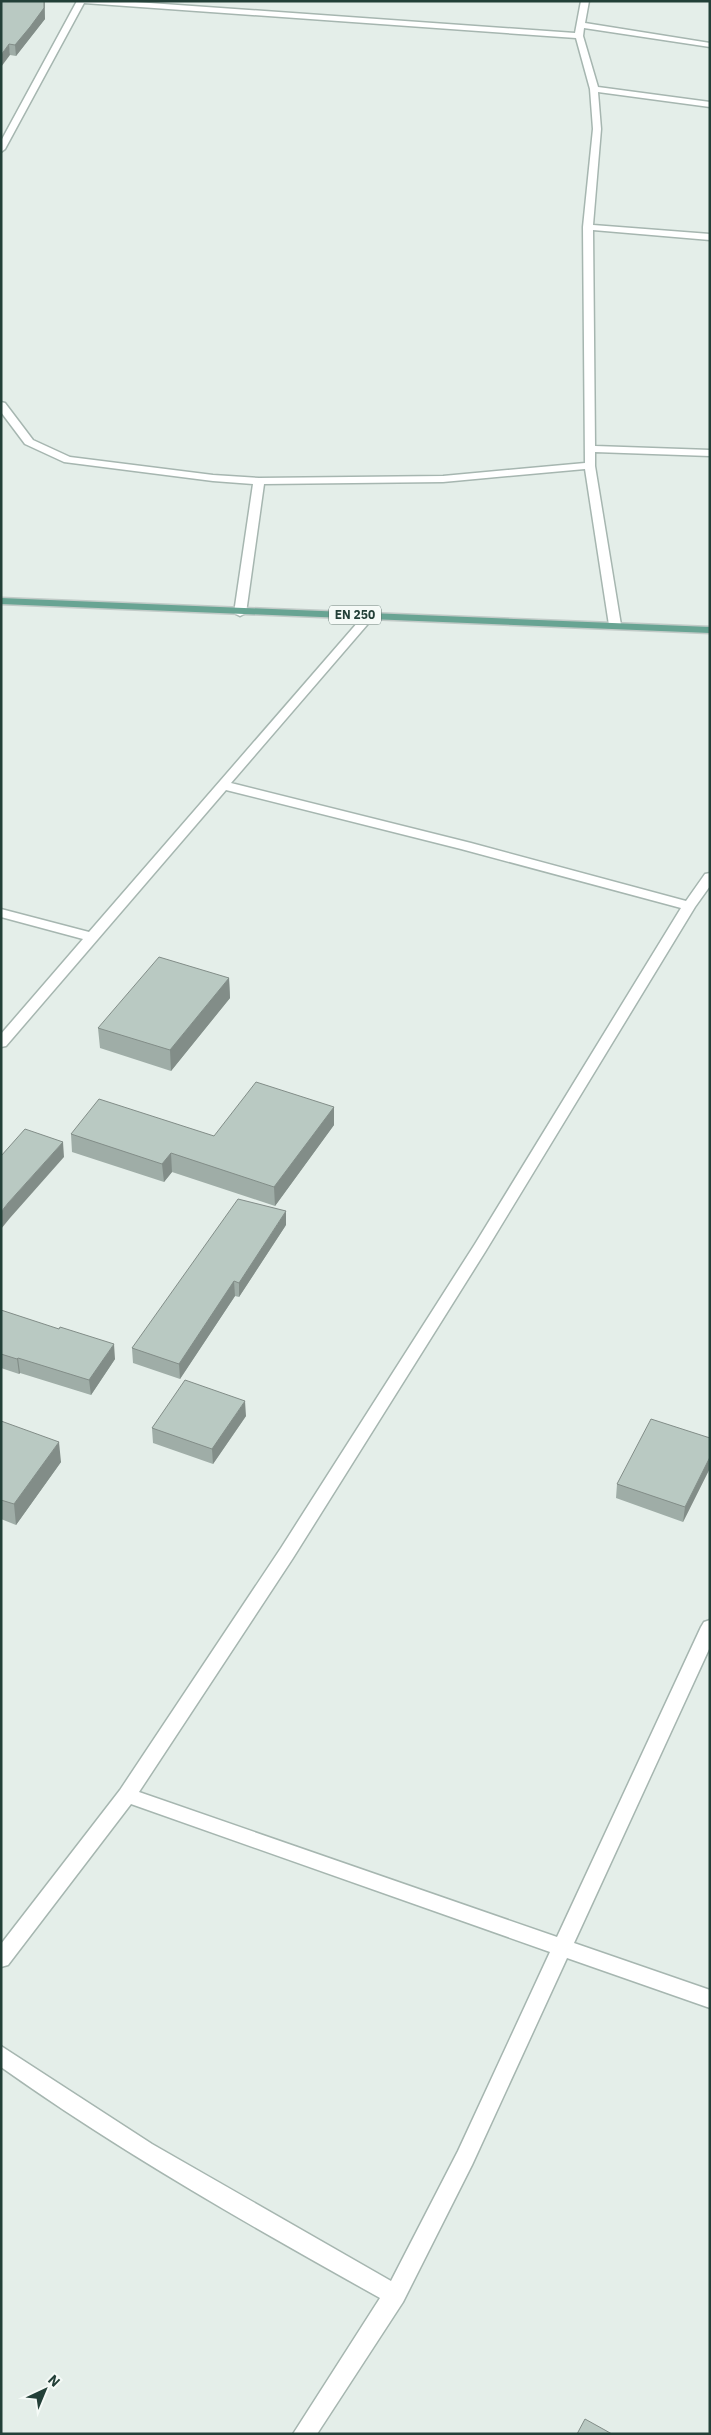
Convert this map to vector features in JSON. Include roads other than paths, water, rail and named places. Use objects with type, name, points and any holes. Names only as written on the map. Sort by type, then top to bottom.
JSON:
[{"type":"main road","name":"EN 250","points":[[1,601],[710,630]]},
{"type":"street","points":[[1,148],[82,1]]},
{"type":"street","points":[[85,1],[579,36]]},
{"type":"street","points":[[585,1],[579,36],[594,89],[597,129],[588,227],[590,466],[615,625]]},
{"type":"street","points":[[582,26],[710,44]]},
{"type":"street","points":[[594,89],[710,105]]},
{"type":"street","points":[[588,227],[710,237]]},
{"type":"street","points":[[1,405],[29,442],[68,460],[213,478],[259,481],[444,480],[562,467],[590,466]]},
{"type":"street","points":[[591,449],[710,453]]},
{"type":"street","points":[[240,612],[259,481]]},
{"type":"street","points":[[1,1043],[369,616]]},
{"type":"street","points":[[223,785],[466,846],[689,906]]},
{"type":"street","points":[[1,1959],[127,1796],[287,1552],[480,1248],[689,906],[710,877]]},
{"type":"street","points":[[1,913],[92,937]]},
{"type":"street","points":[[304,2434],[395,2295],[465,2158],[560,1948],[710,1627]]},
{"type":"street","points":[[127,1796],[560,1948],[710,1998]]},
{"type":"street","points":[[1,2055],[115,2132],[270,2225],[395,2295]]}]
